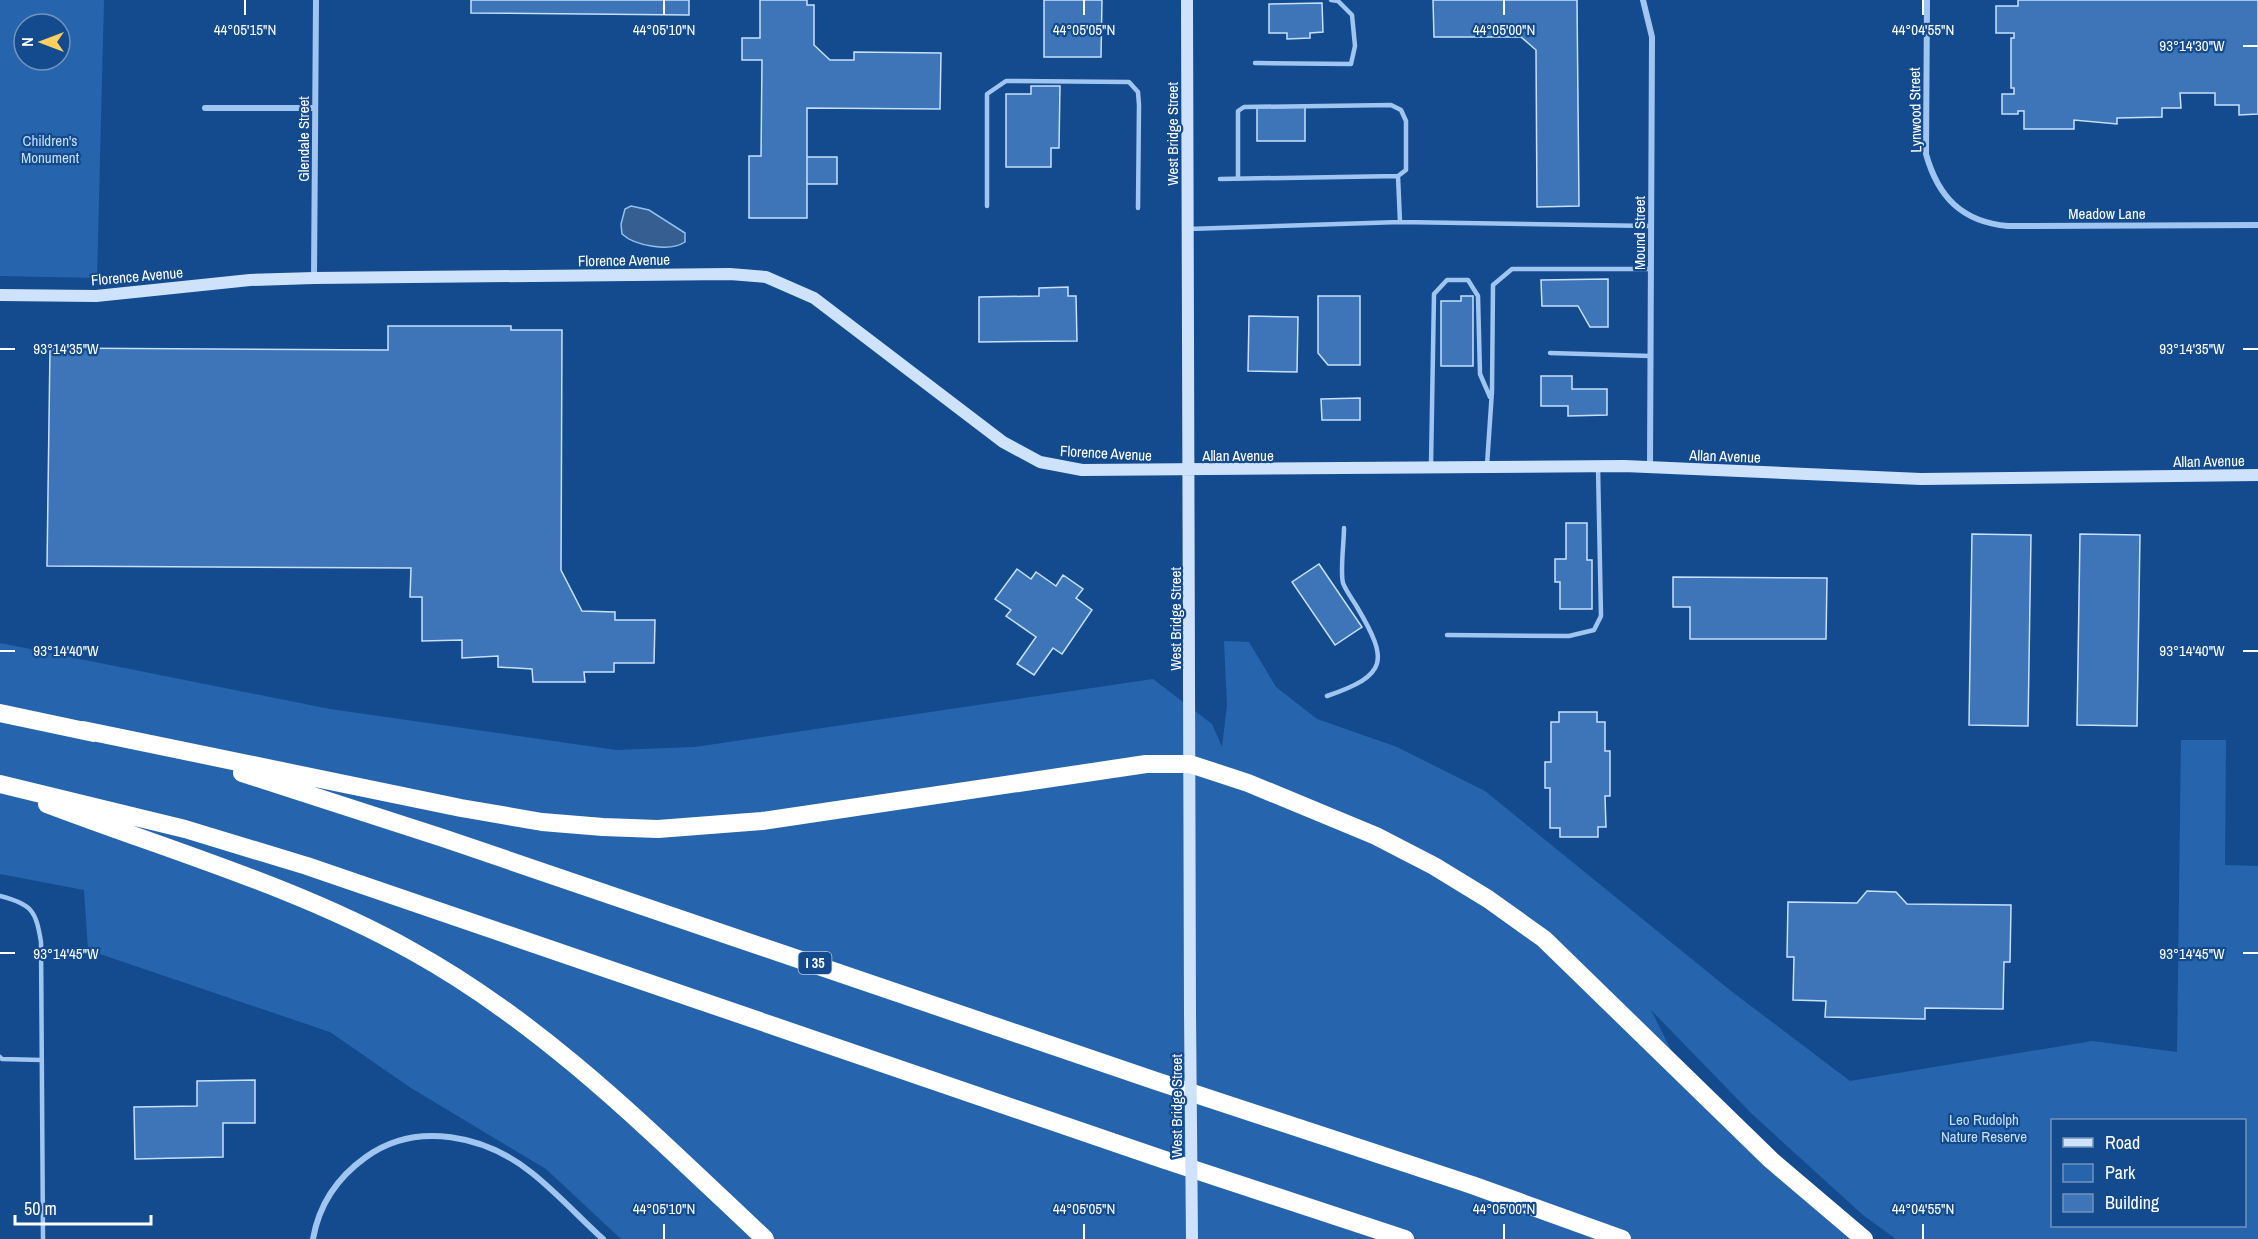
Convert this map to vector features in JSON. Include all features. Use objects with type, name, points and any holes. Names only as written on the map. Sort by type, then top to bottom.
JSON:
[{"type":"highway","name":"I 35","points":[[0,713],[83,730],[251,776],[432,834],[1156,1081],[1473,1185],[1622,1239]]},
{"type":"highway","points":[[83,730],[461,808],[542,822],[658,829],[762,821],[1146,764],[1190,764],[1248,783],[1376,836],[1434,866],[1488,898],[1544,939],[1771,1160],[1820,1204],[1864,1239]]},
{"type":"highway","points":[[0,785],[281,890],[411,950],[512,1013],[562,1052],[765,1239]]},
{"type":"highway","points":[[0,785],[164,824],[308,866],[1162,1159],[1405,1239]]},
{"type":"street","name":"Glendale Street","points":[[314,278],[316,0]]},
{"type":"street","name":"West Bridge Street","points":[[1187,0],[1192,1239]]},
{"type":"street","name":"Mound Street","points":[[1643,0],[1652,37],[1650,468]]},
{"type":"street","name":"Lynwood Street","points":[[1927,0],[1926,154],[1932,176],[1944,195],[1960,210]]},
{"type":"street","points":[[205,108],[315,108]]},
{"type":"street","name":"Meadow Lane","points":[[1960,210],[1975,219],[2008,226],[2258,225]]},
{"type":"street","name":"Florence Avenue","points":[[0,295],[96,296],[250,280],[314,278],[719,274],[765,277],[814,298],[1003,442],[1040,462],[1082,470],[1190,471]]},
{"type":"street","name":"Allan Avenue","points":[[1190,471],[1598,467],[1921,479],[2258,475]]},
{"type":"street","points":[[313,1239],[324,1203],[338,1181],[353,1166],[374,1151],[398,1141],[440,1136],[466,1139],[486,1147],[531,1172],[603,1239]]},
{"type":"lane","points":[[1255,63],[1351,64],[1355,46],[1352,15],[1338,1],[1331,0]]},
{"type":"lane","points":[[987,206],[987,94],[1006,81],[1118,81],[1129,82],[1138,92],[1138,208]]},
{"type":"lane","points":[[1220,179],[1238,179],[1398,176],[1406,170],[1406,121],[1401,110],[1391,105],[1244,107],[1238,111],[1238,179]]},
{"type":"lane","points":[[1398,176],[1400,222]]},
{"type":"lane","points":[[1188,229],[1400,222],[1651,226]]},
{"type":"lane","points":[[1487,468],[1492,400],[1493,285],[1512,269],[1651,269]]},
{"type":"lane","points":[[1431,468],[1434,294],[1447,280],[1468,280],[1478,296],[1480,374],[1492,400]]},
{"type":"lane","points":[[1550,352],[1651,356]]},
{"type":"lane","points":[[1447,635],[1569,636],[1594,630],[1601,616],[1598,467]]},
{"type":"lane","points":[[1327,696],[1359,685],[1374,672],[1379,656],[1372,632],[1343,583],[1344,528]]},
{"type":"lane","points":[[0,896],[27,906],[37,918],[41,942],[43,1239]]},
{"type":"lane","points":[[0,1057],[2,1059],[42,1060]]},
{"type":"green space","name":"Children's Monument","points":[[0,0],[104,0],[97,278],[0,276]]},
{"type":"green space","name":"Leo Rudolph Nature Reserve","points":[[1224,641],[1249,642],[1276,687],[1317,719],[1397,747],[1485,791],[1731,991],[1850,1081],[2092,1041],[2177,1052],[2181,740],[2226,740],[2225,865],[2258,866],[2258,1239],[1896,1239],[1863,1215],[1752,1114],[1651,1010],[1682,1072],[1864,1239],[621,1239],[546,1169],[411,1088],[330,1032],[88,950],[84,890],[0,874],[0,643],[330,709],[616,750],[695,747],[1153,679],[1212,724],[1222,747],[1227,705]]},
{"type":"shaded area","points":[[631,206],[649,210],[685,233],[685,242],[671,247],[653,246],[635,242],[622,234],[621,224],[625,209]]},
{"type":"building","points":[[471,0],[689,0],[689,15],[471,13]]},
{"type":"building","points":[[760,0],[807,0],[807,5],[814,5],[814,45],[830,60],[854,60],[854,52],[941,53],[940,109],[807,108],[807,218],[749,218],[749,156],[761,156],[762,60],[742,60],[742,38],[760,38]]},
{"type":"building","points":[[1044,0],[1102,0],[1101,57],[1044,57]]},
{"type":"building","points":[[1433,0],[1577,0],[1579,206],[1537,207],[1536,50],[1521,37],[1434,37]]},
{"type":"building","points":[[2018,0],[2258,0],[2258,114],[2239,115],[2239,105],[2215,105],[2215,93],[2180,93],[2181,108],[2162,108],[2162,117],[2117,118],[2117,124],[2074,120],[2074,129],[2024,129],[2024,111],[2018,111],[2018,114],[2002,114],[2002,94],[2014,94],[2014,88],[2011,88],[2011,38],[2014,38],[2014,33],[1996,33],[1996,6],[2018,6]]},
{"type":"building","points":[[1322,3],[1323,32],[1310,33],[1310,38],[1287,39],[1287,33],[1269,33],[1269,4]]},
{"type":"building","points":[[1031,86],[1060,86],[1059,148],[1051,148],[1051,167],[1006,167],[1006,94],[1031,94]]},
{"type":"building","points":[[1257,107],[1305,107],[1305,141],[1257,141]]},
{"type":"building","points":[[807,157],[837,157],[837,184],[807,184]]},
{"type":"building","points":[[1608,279],[1608,327],[1590,327],[1578,306],[1542,306],[1541,280]]},
{"type":"building","points":[[1068,287],[1068,296],[1076,296],[1077,341],[979,342],[979,297],[1039,296],[1039,288]]},
{"type":"building","points":[[1318,296],[1360,296],[1360,365],[1328,365],[1318,353]]},
{"type":"building","points":[[1461,296],[1473,296],[1473,366],[1441,366],[1441,301],[1461,301]]},
{"type":"building","points":[[1249,316],[1298,317],[1297,372],[1248,371]]},
{"type":"building","points":[[388,326],[511,326],[511,330],[562,330],[561,570],[582,611],[615,612],[615,620],[655,620],[654,663],[614,663],[614,672],[584,672],[585,682],[533,682],[532,669],[498,667],[498,656],[462,658],[462,640],[422,641],[422,597],[410,597],[411,568],[47,566],[50,348],[388,350]]},
{"type":"building","points":[[1541,376],[1572,376],[1572,389],[1607,389],[1607,415],[1568,416],[1568,406],[1541,406]]},
{"type":"building","points":[[1360,398],[1360,420],[1322,420],[1321,399]]},
{"type":"building","points":[[1566,523],[1587,523],[1587,560],[1592,560],[1592,609],[1560,609],[1560,582],[1555,582],[1555,559],[1566,559]]},
{"type":"building","points":[[1972,534],[2031,535],[2028,726],[1969,725]]},
{"type":"building","points":[[2080,534],[2140,535],[2137,726],[2077,725]]},
{"type":"building","points":[[1319,564],[1362,627],[1335,645],[1292,582]]},
{"type":"building","points":[[1017,569],[1031,579],[1036,572],[1056,586],[1063,575],[1083,589],[1076,598],[1092,610],[1062,654],[1053,648],[1034,675],[1017,664],[1036,637],[1006,616],[1011,610],[995,599]]},
{"type":"building","points":[[1673,577],[1827,578],[1826,639],[1690,639],[1690,607],[1673,607]]},
{"type":"building","points":[[1559,712],[1597,712],[1597,722],[1605,722],[1605,751],[1610,751],[1610,796],[1605,796],[1606,827],[1598,827],[1598,837],[1560,837],[1560,828],[1550,828],[1550,788],[1545,788],[1545,762],[1551,762],[1551,722],[1559,722]]},
{"type":"building","points":[[1867,891],[1896,892],[1907,904],[2011,905],[2010,962],[2004,962],[2003,1009],[1925,1008],[1925,1019],[1825,1017],[1826,1001],[1793,1000],[1794,957],[1787,957],[1788,902],[1857,903]]},
{"type":"building","points":[[255,1080],[255,1123],[223,1123],[223,1157],[135,1159],[134,1107],[197,1106],[197,1081]]}]
